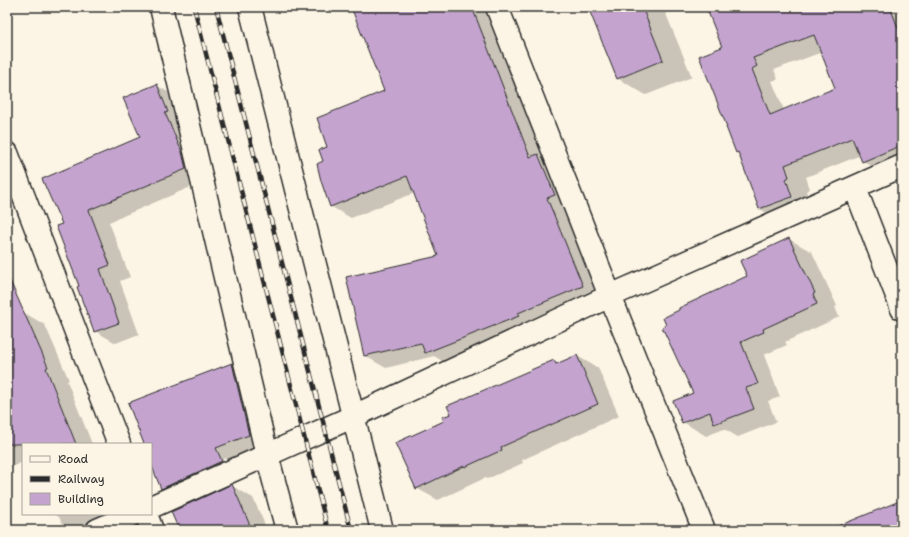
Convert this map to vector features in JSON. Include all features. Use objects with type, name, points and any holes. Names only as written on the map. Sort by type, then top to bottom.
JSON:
[{"type":"street","points":[[161,7],[267,455],[287,530]]},
{"type":"street","points":[[250,7],[352,417],[382,530]]},
{"type":"street","points":[[497,7],[610,296],[704,530]]},
{"type":"street","points":[[7,153],[119,443]]},
{"type":"street","points":[[152,507],[352,417],[610,296],[902,166]]},
{"type":"street","points":[[855,188],[902,309]]},
{"type":"street","points":[[98,530],[132,515]]},
{"type":"street","points":[[146,515],[152,530]]},
{"type":"building","points":[[351,7],[472,7],[530,157],[538,154],[555,195],[547,198],[583,286],[518,313],[519,316],[425,353],[421,343],[364,356],[346,277],[438,256],[407,176],[330,207],[317,164],[323,161],[319,150],[327,147],[317,118],[384,91]]},
{"type":"building","points":[[588,7],[642,7],[663,60],[617,79]]},
{"type":"building","points":[[706,7],[890,7],[902,38],[902,145],[862,162],[852,138],[785,165],[789,177],[786,179],[792,197],[759,209],[738,152],[736,153],[699,56],[722,47]],"holes":[[[814,35],[835,88],[770,115],[752,69],[757,66],[753,58]]]},
{"type":"building","points":[[157,84],[168,112],[165,113],[182,152],[186,169],[89,210],[110,265],[100,269],[119,323],[94,332],[77,287],[79,286],[56,226],[62,224],[42,179],[140,137],[123,98]]},
{"type":"building","points":[[789,238],[815,293],[813,294],[817,304],[763,329],[764,332],[741,342],[758,384],[746,388],[754,409],[714,424],[710,412],[682,423],[673,401],[693,393],[662,327],[666,325],[663,318],[679,310],[679,308],[747,276],[740,261]]},
{"type":"building","points":[[7,274],[48,367],[46,368],[76,443],[7,444]]},
{"type":"building","points":[[577,355],[598,404],[501,447],[502,450],[416,489],[395,443],[444,421],[442,417],[451,414],[447,406],[554,360],[556,364]]},
{"type":"building","points":[[232,363],[249,435],[216,448],[222,461],[161,489],[152,466],[152,443],[144,443],[128,403]]},
{"type":"building","points":[[232,484],[252,530],[179,530],[171,512]]},
{"type":"building","points":[[902,500],[902,530],[831,530],[831,529]]},
{"type":"railway","points":[[194,7],[328,530]]},
{"type":"railway","points":[[216,7],[351,530]]}]
